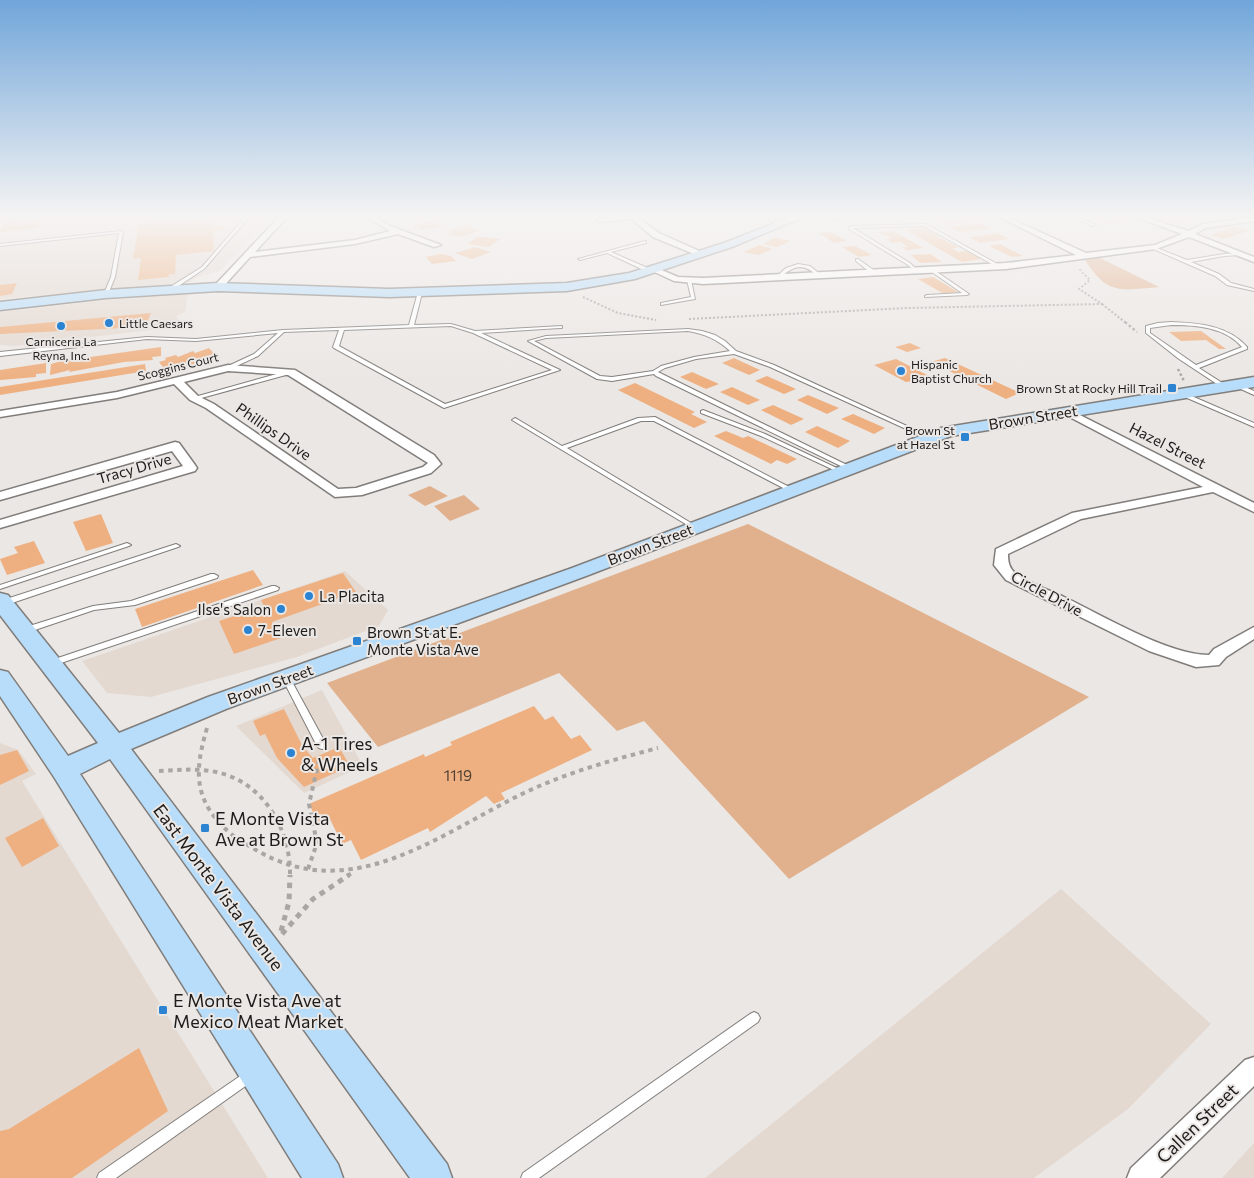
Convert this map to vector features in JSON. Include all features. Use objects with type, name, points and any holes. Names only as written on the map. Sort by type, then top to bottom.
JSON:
[{"type":"street","points":[[218,287],[234,271]]},
{"type":"street","points":[[0,306],[106,294],[218,287],[420,293],[567,287],[609,281],[646,271]]},
{"type":"street","points":[[653,271],[689,280],[895,271]]},
{"type":"street","name":"Scoggins Court","points":[[0,414],[117,394],[228,368],[291,372],[430,458]]},
{"type":"street","name":"Phillips Drive","points":[[177,381],[194,398],[210,406],[335,493],[358,492],[427,470],[435,464],[430,458]]},
{"type":"street","name":"Brown Street","points":[[63,770],[200,710],[579,572],[930,438],[979,426],[1066,411],[1180,393],[1242,387]]},
{"type":"street","name":"Hazel Street","points":[[1066,411],[1254,508]]},
{"type":"street","name":"Tracy Drive","points":[[0,496],[175,446],[192,468],[0,524]]},
{"type":"street","name":"Circle Drive","points":[[1215,488],[1077,516],[1001,552],[1001,565],[1011,577],[1035,589],[1156,647],[1196,661],[1213,661],[1220,653],[1254,632]]},
{"type":"street","name":"East Monte Vista Avenue","points":[[1,597],[24,631],[274,960],[433,1178]]},
{"type":"street","points":[[0,678],[63,770],[324,1178]]},
{"type":"street","name":"Callen Street","points":[[1141,1178],[1254,1069]]},
{"type":"lane","points":[[106,294],[114,271]]},
{"type":"lane","points":[[169,290],[198,271]]},
{"type":"lane","points":[[927,296],[967,294],[933,271]]},
{"type":"lane","points":[[1207,271],[1217,275],[1223,282],[1254,290]]},
{"type":"lane","points":[[663,304],[693,298],[689,280]]},
{"type":"lane","points":[[411,326],[420,293]]},
{"type":"lane","points":[[1196,367],[1245,348],[1243,344],[1229,335],[1201,325],[1173,324],[1148,327],[1148,333],[1181,358],[1196,367],[1242,387]]},
{"type":"lane","points":[[0,354],[147,338],[196,340],[283,331],[450,325],[475,332],[557,370],[444,406],[336,347],[342,329]]},
{"type":"lane","points":[[475,332],[560,327]]},
{"type":"lane","points":[[734,352],[696,358],[663,367],[655,372],[612,380],[599,378],[530,341],[546,337],[688,330],[708,332],[722,340],[734,352],[772,366],[930,438]]},
{"type":"lane","points":[[228,368],[256,355],[283,331]]},
{"type":"lane","points":[[194,398],[291,372]]},
{"type":"lane","points":[[655,372],[845,469]]},
{"type":"lane","points":[[1180,393],[1254,426]]},
{"type":"lane","points":[[703,412],[845,469]]},
{"type":"lane","points":[[562,448],[640,419],[655,419],[791,490]]},
{"type":"lane","points":[[515,420],[694,527]]},
{"type":"lane","points":[[1,597],[127,545]]},
{"type":"lane","points":[[1,597],[176,546]]},
{"type":"lane","points":[[24,631],[93,608],[132,603],[214,576]]},
{"type":"lane","points":[[50,663],[275,588]]},
{"type":"lane","points":[[286,678],[322,746]]},
{"type":"lane","points":[[528,1178],[754,1018]]},
{"type":"lane","points":[[104,1178],[256,1072]]},
{"type":"path","points":[[680,319],[907,308],[990,308],[1102,304],[1080,289],[1090,280],[1083,271]]},
{"type":"path","points":[[567,287],[593,303],[629,316],[663,320]]},
{"type":"path","points":[[207,728],[197,773],[210,811],[228,832],[250,849],[276,862],[332,872],[371,868],[409,855],[515,798],[568,773],[658,748]]},
{"type":"path","points":[[308,869],[317,842],[309,804],[322,746]]},
{"type":"path","points":[[151,772],[175,768],[198,768],[224,772],[246,783],[264,797],[275,814],[284,838],[290,865],[290,900],[279,938],[296,914],[311,898],[356,870]]},
{"type":"shaded area","points":[[0,271],[220,271],[199,277],[191,282],[0,299]]},
{"type":"shaded area","points":[[1126,271],[1159,287],[1116,288],[1101,280],[1093,272]]},
{"type":"shaded area","points":[[188,294],[185,312],[176,316],[178,319],[176,327],[15,346],[0,345],[0,312],[108,300]]},
{"type":"shaded area","points":[[430,486],[448,496],[425,506],[408,495]]},
{"type":"shaded area","points":[[464,495],[480,509],[450,521],[434,506]]},
{"type":"shaded area","points":[[748,524],[1089,697],[789,879],[644,721],[617,731],[559,673],[378,747],[327,683]]},
{"type":"shaded area","points":[[345,571],[388,610],[379,626],[297,657],[151,697],[107,693],[82,661]]},
{"type":"shaded area","points":[[322,690],[363,766],[304,793],[236,726]]},
{"type":"shaded area","points":[[0,743],[18,750],[36,774],[22,781],[268,1178],[0,1178]]},
{"type":"shaded area","points":[[1061,889],[1211,1024],[1128,1109],[1034,1178],[705,1178]]},
{"type":"shaded area","points":[[1254,1143],[1254,1178],[1222,1178]]},
{"type":"building","points":[[139,271],[175,271],[175,274],[169,274],[169,277],[138,280]]},
{"type":"building","points":[[933,277],[958,292],[944,294],[918,279]]},
{"type":"building","points":[[17,283],[12,294],[0,296],[0,285]]},
{"type":"building","points":[[151,313],[145,327],[0,334],[0,327]]},
{"type":"building","points":[[1201,331],[1226,349],[1219,349],[1206,340],[1181,341],[1169,332]]},
{"type":"building","points":[[910,343],[921,348],[907,352],[895,347]]},
{"type":"building","points":[[161,347],[161,356],[152,357],[153,360],[124,362],[50,375],[51,364],[62,361]]},
{"type":"building","points":[[209,348],[217,357],[166,371],[159,362],[166,360],[165,358],[176,355],[178,357],[193,351],[195,353]]},
{"type":"building","points":[[734,358],[760,370],[749,375],[722,363]]},
{"type":"building","points":[[945,358],[1020,393],[1006,399],[931,362]]},
{"type":"building","name":"Hispanic Baptist Church","points":[[896,359],[929,376],[920,380],[906,382],[874,365]]},
{"type":"building","points":[[46,363],[46,373],[36,374],[36,377],[0,380],[0,370]]},
{"type":"building","points":[[145,364],[146,371],[0,395],[0,387]]},
{"type":"building","points":[[692,372],[719,384],[706,389],[680,377]]},
{"type":"building","points":[[767,376],[796,389],[784,394],[755,381]]},
{"type":"building","points":[[635,383],[695,412],[691,414],[707,422],[694,428],[618,390]]},
{"type":"building","points":[[732,387],[760,400],[748,405],[720,392]]},
{"type":"building","points":[[808,395],[839,408],[827,414],[797,400]]},
{"type":"building","points":[[773,405],[804,419],[791,425],[761,410]]},
{"type":"building","points":[[853,414],[885,428],[874,434],[841,419]]},
{"type":"building","points":[[817,426],[850,441],[838,448],[805,432]]},
{"type":"building","points":[[726,431],[743,438],[748,436],[797,459],[787,464],[777,460],[771,464],[714,436]]},
{"type":"building","points":[[101,514],[113,543],[86,551],[73,522]]},
{"type":"building","points":[[34,541],[45,563],[7,575],[0,559],[18,553],[14,547]]},
{"type":"building","points":[[253,570],[263,585],[142,627],[135,609]]},
{"type":"building","points":[[343,573],[356,592],[272,622],[281,638],[234,654],[219,621],[264,606],[261,600]]},
{"type":"building","points":[[534,706],[545,720],[553,716],[571,739],[580,735],[592,750],[501,793],[505,799],[494,804],[486,796],[430,832],[428,828],[361,860],[351,840],[342,844],[329,817],[318,822],[309,804],[424,754],[425,757],[452,745],[450,742]]},
{"type":"building","name":"A-1 Tires & Wheels","points":[[284,709],[303,747],[313,758],[339,747],[350,766],[304,787],[277,758],[265,734],[260,736],[253,721]]},
{"type":"building","points":[[17,750],[29,771],[0,785],[0,755]]},
{"type":"building","points":[[43,818],[59,846],[22,867],[5,838]]},
{"type":"building","points":[[139,1048],[168,1111],[72,1178],[0,1178],[0,1131],[9,1129]]},
{"type":"place","name":"Little Caesars","points":[[109,323]]},
{"type":"place","name":"Carniceria La Reyna, Inc.","points":[[61,326]]},
{"type":"place","name":"Hispanic Baptist Church","points":[[901,371]]},
{"type":"place","name":"Brown St at Rocky Hill Trail","points":[[1172,388]]},
{"type":"place","name":"Brown St at Hazel St","points":[[965,437]]},
{"type":"place","name":"La Placita","points":[[309,596]]},
{"type":"place","name":"Ilse's Salon","points":[[281,609]]},
{"type":"place","name":"7-Eleven","points":[[248,630]]},
{"type":"place","name":"Brown St at E. Monte Vista Ave","points":[[357,641]]},
{"type":"place","name":"A-1 Tires & Wheels","points":[[291,753]]},
{"type":"place","name":"E Monte Vista Ave at Brown St","points":[[205,828]]},
{"type":"place","name":"E Monte Vista Ave at Mexico Meat Market","points":[[163,1010]]}]
